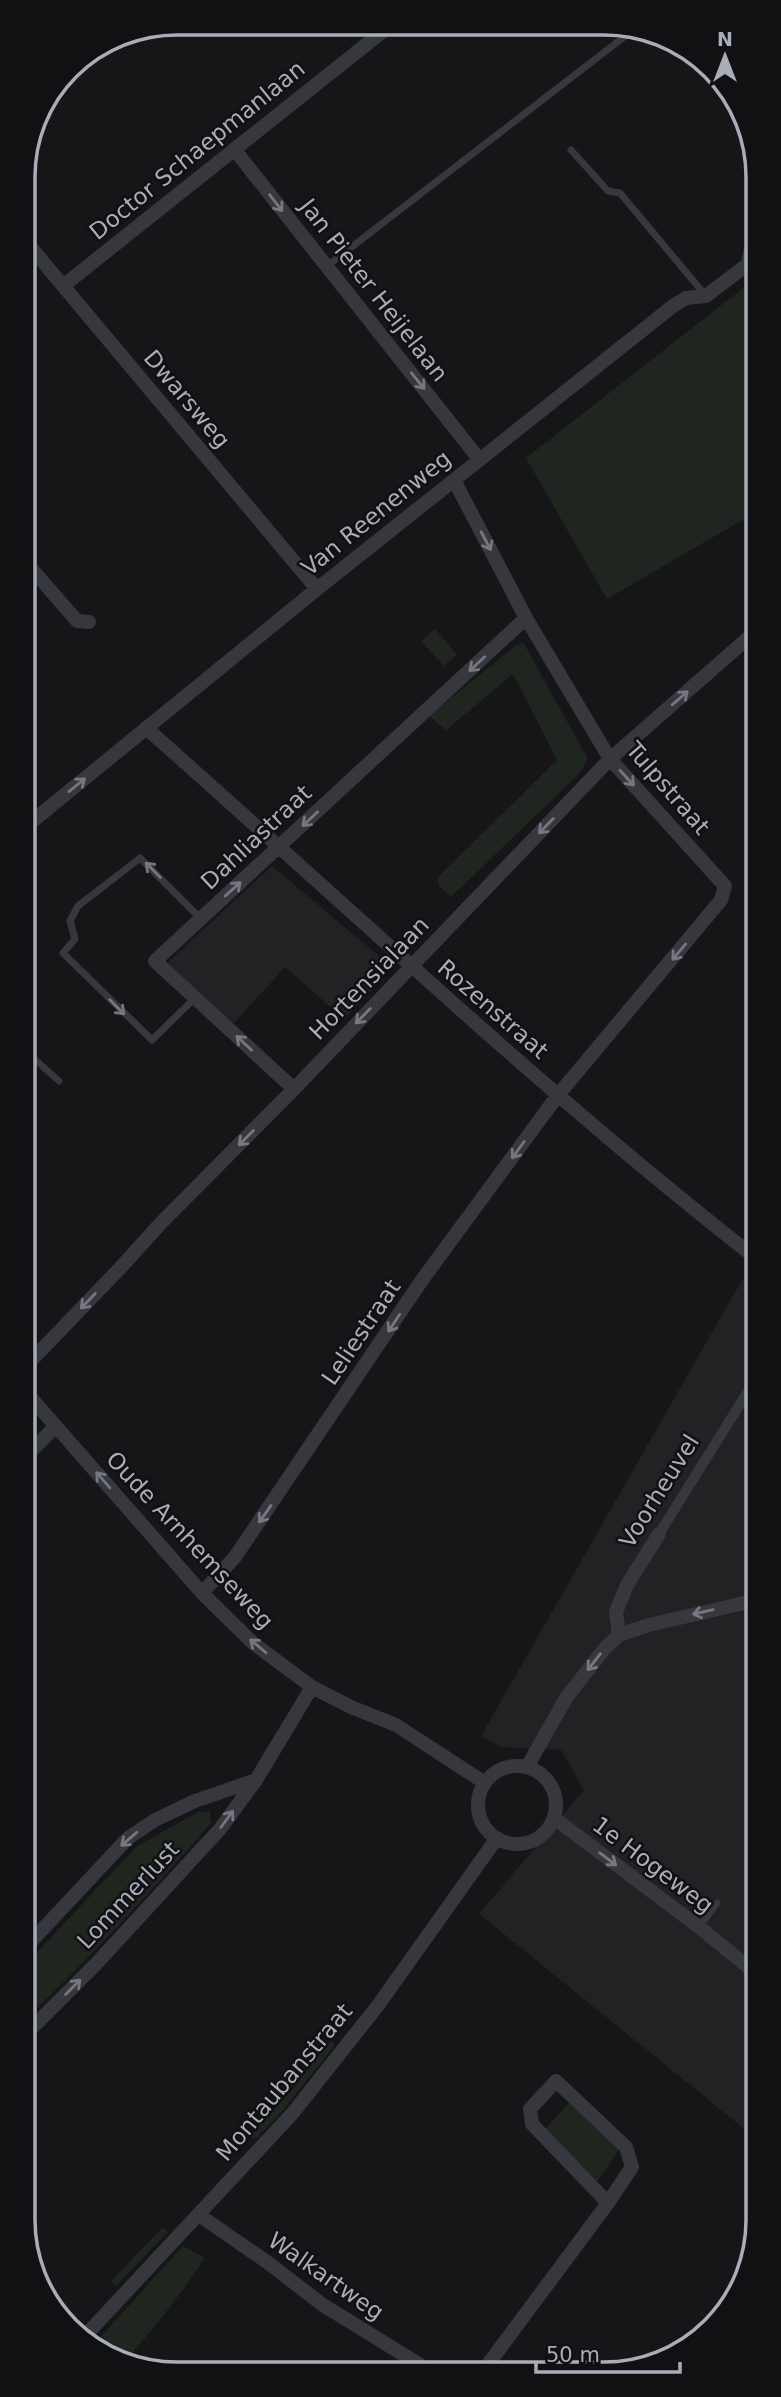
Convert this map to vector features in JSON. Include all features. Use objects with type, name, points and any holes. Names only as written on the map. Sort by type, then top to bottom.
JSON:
[{"type":"street","name":"Doctor Schaepmanlaan","points":[[63,286],[378,35]]},
{"type":"street","name":"Jan Pieter Heijelaan","points":[[234,149],[480,459]]},
{"type":"street","name":"Dwarsweg","points":[[35,252],[317,589]]},
{"type":"street","name":"Van Reenenweg","points":[[35,819],[317,589],[673,306],[686,298],[706,296],[746,266]]},
{"type":"street","name":"Tulpstraat","points":[[454,480],[526,618],[610,759],[725,886],[721,900],[558,1095]]},
{"type":"street","points":[[35,573],[77,621],[89,622]]},
{"type":"street","name":"Dahliastraat","points":[[294,1089],[155,961],[526,618]]},
{"type":"street","name":"Hortensialaan","points":[[35,1356],[610,759],[746,640]]},
{"type":"street","name":"Rozenstraat","points":[[146,728],[281,846],[410,967],[558,1095],[746,1250]]},
{"type":"street","name":"Leliestraat","points":[[202,1593],[235,1557],[422,1280],[558,1095]]},
{"type":"street","name":"Voorheuvel","points":[[620,1635],[616,1612],[626,1585],[746,1395]]},
{"type":"street","name":"Oude Arnhemseweg","points":[[35,1403],[202,1593],[253,1643],[312,1687],[351,1707],[396,1725],[485,1783]]},
{"type":"street","points":[[35,1447],[55,1427]]},
{"type":"street","points":[[527,1767],[566,1698],[605,1648],[620,1635],[649,1625],[746,1603]]},
{"type":"street","name":"Lommerlust","points":[[35,2025],[96,1964],[220,1829],[256,1780],[312,1687]]},
{"type":"street","points":[[527,1767],[537,1771],[550,1784],[556,1803],[554,1818],[545,1832],[529,1842],[508,1842],[496,1838],[488,1830],[479,1812],[479,1797],[485,1783],[493,1774],[504,1768],[527,1767]]},
{"type":"street","name":"Lommerlust","points":[[35,1937],[128,1838],[155,1820],[195,1801],[256,1780]]},
{"type":"street","name":"1e Hogeweg","points":[[554,1818],[746,1965]]},
{"type":"street","name":"Montaubanstraat","points":[[89,2331],[292,2114],[380,2004],[496,1838]]},
{"type":"street","points":[[490,2362],[608,2203],[632,2166],[626,2147],[556,2081],[530,2109],[532,2124],[608,2203]]},
{"type":"street","name":"Walkartweg","points":[[199,2215],[323,2305],[415,2362]]},
{"type":"lane","points":[[327,267],[624,37]]},
{"type":"lane","points":[[572,150],[608,191],[620,193],[706,296]]},
{"type":"lane","points":[[195,998],[152,1040],[63,953],[75,939],[70,922],[78,906],[140,858],[201,919]]},
{"type":"lane","points":[[35,1060],[59,1082]]},
{"type":"lane","points":[[699,1927],[717,1903]]},
{"type":"shaded area","points":[[746,286],[746,518],[607,599],[526,458]]},
{"type":"shaded area","points":[[435,629],[457,655],[444,666],[421,641]]},
{"type":"shaded area","points":[[523,642],[587,757],[582,771],[451,897],[438,885],[439,876],[557,760],[513,674],[446,730],[429,716]]},
{"type":"shaded area","points":[[272,866],[379,956],[381,980],[344,1019],[285,967],[233,1024],[167,963]]},
{"type":"shaded area","points":[[746,1276],[746,2130],[479,1914],[584,1790],[561,1750],[500,1747],[481,1736]]},
{"type":"shaded area","points":[[210,1811],[211,1823],[144,1899],[35,2010],[35,1954],[137,1846],[198,1812]]},
{"type":"shaded area","points":[[331,2040],[335,2045],[284,2109],[257,2138],[249,2137],[292,2090]]},
{"type":"shaded area","points":[[571,2101],[620,2148],[597,2182],[545,2129]]},
{"type":"shaded area","points":[[163,2227],[168,2232],[116,2286],[111,2281]]},
{"type":"shaded area","points":[[183,2246],[205,2258],[187,2285],[131,2354],[99,2338]]}]
